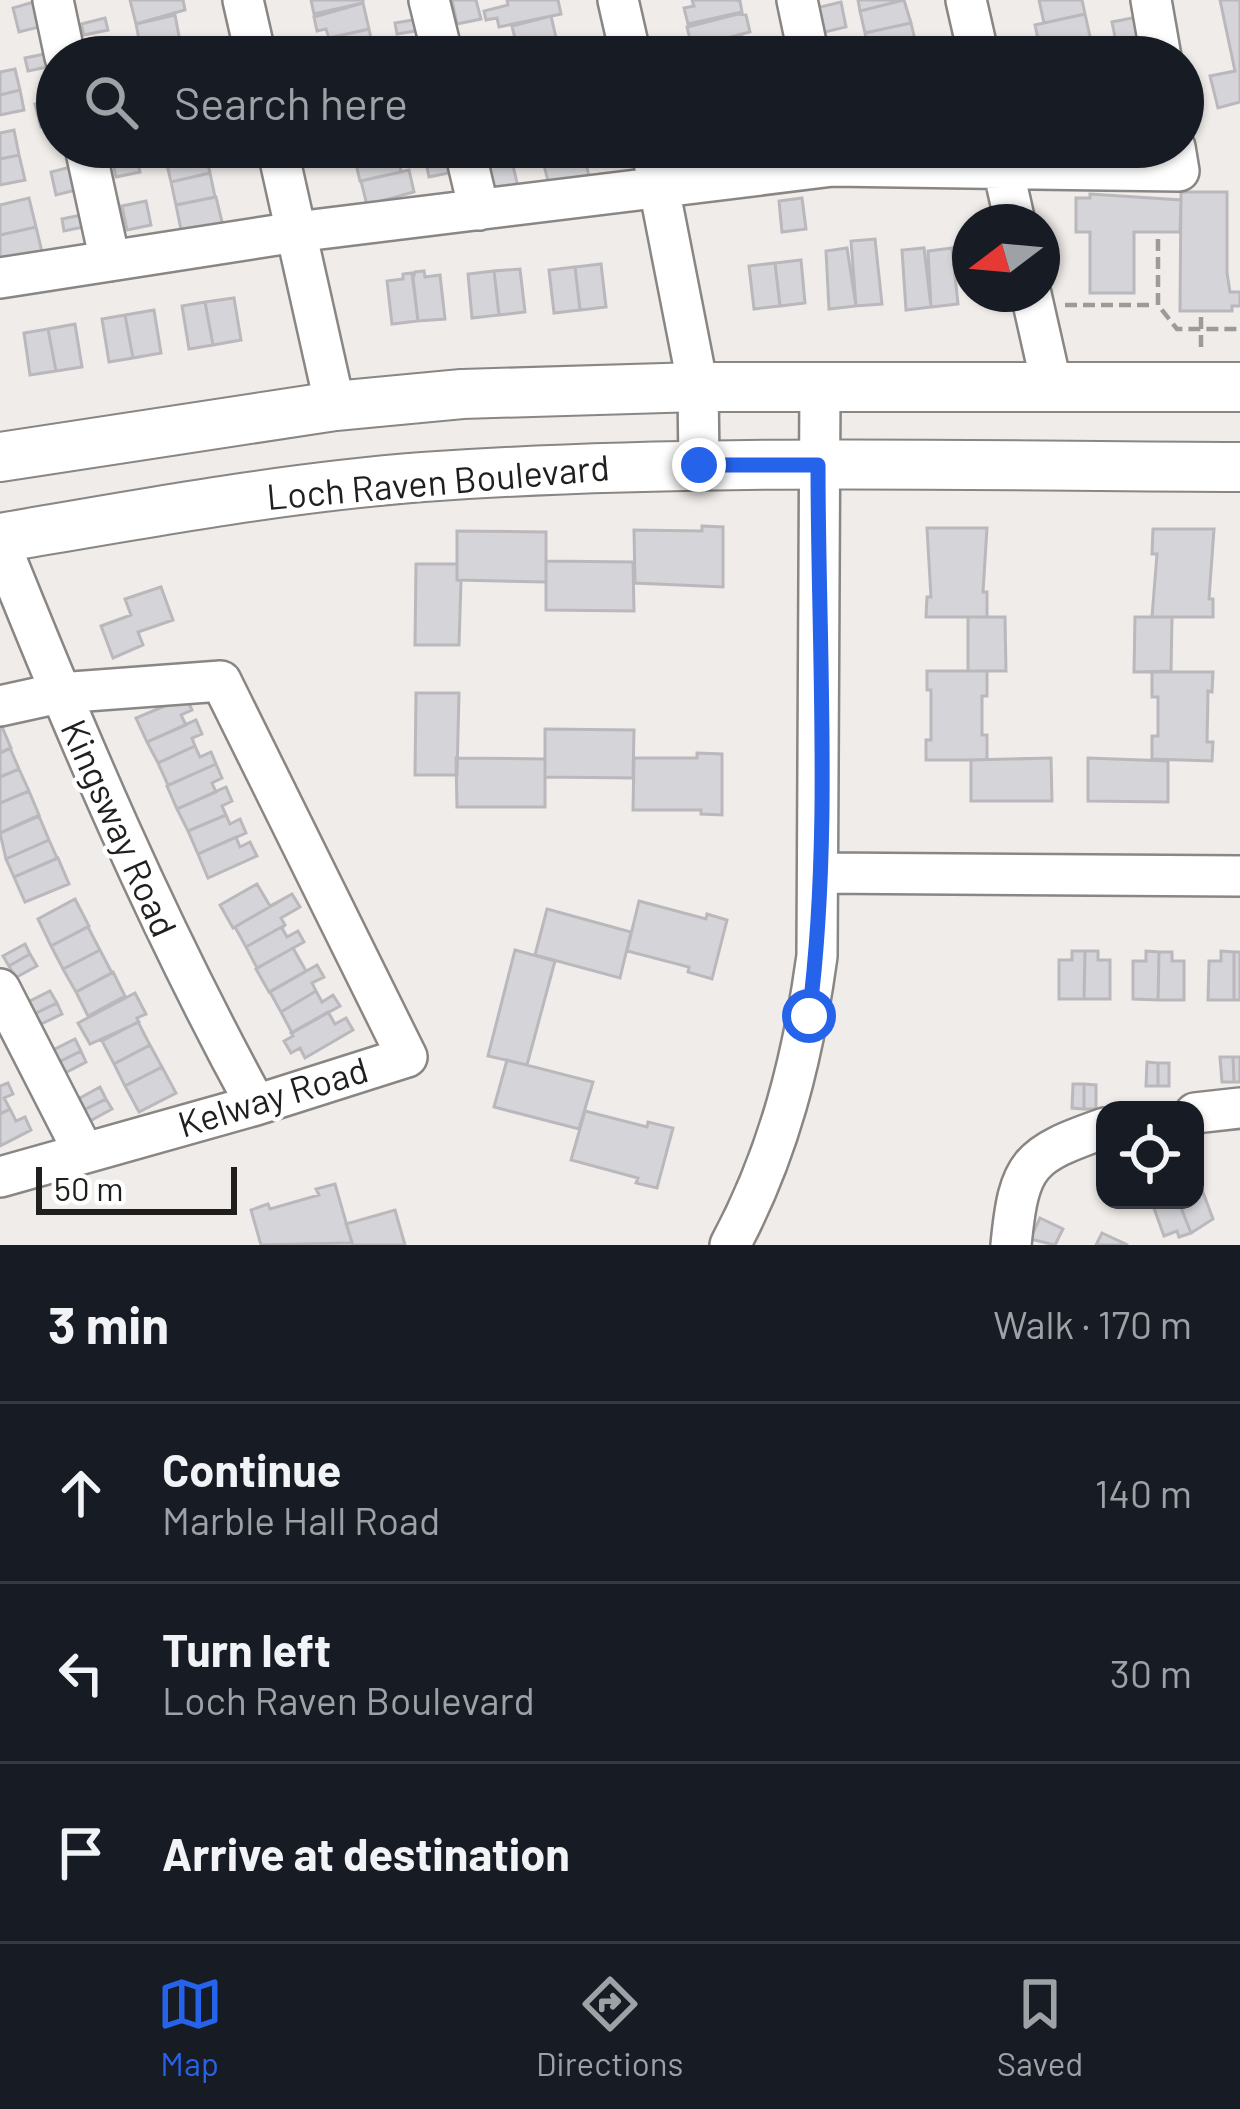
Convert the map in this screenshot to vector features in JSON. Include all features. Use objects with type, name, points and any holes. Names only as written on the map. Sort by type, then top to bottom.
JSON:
[{"type":"main road","points":[[0,457],[335,406],[462,394],[698,387],[1240,387]]},
{"type":"main road","name":"Loch Raven Boulevard","points":[[0,541],[245,497],[417,478],[699,465],[1240,467]]},
{"type":"street","points":[[52,0],[60,36]]},
{"type":"street","points":[[243,0],[251,36]]},
{"type":"street","points":[[429,0],[437,36]]},
{"type":"street","points":[[618,0],[626,36]]},
{"type":"street","points":[[797,0],[805,36]]},
{"type":"street","points":[[966,0],[974,36]]},
{"type":"street","points":[[1151,0],[1157,36]]},
{"type":"street","points":[[90,168],[110,261]]},
{"type":"street","points":[[282,168],[335,406]]},
{"type":"street","points":[[469,168],[479,210]]},
{"type":"street","points":[[656,168],[698,387],[699,465]]},
{"type":"street","points":[[0,278],[296,232],[660,189],[772,168]]},
{"type":"street","points":[[1003,168],[1011,204]]},
{"type":"street","points":[[1134,168],[1178,168]]},
{"type":"street","points":[[1049,312],[1052,387]]},
{"type":"street","points":[[730,1245],[769,1163],[796,1076],[817,956],[820,387]]},
{"type":"street","name":"Kingsway Road","points":[[0,541],[59,693],[153,909],[256,1105]]},
{"type":"street","name":"Kelway Road","points":[[0,1177],[406,1057],[221,681],[59,693]]},
{"type":"street","points":[[0,706],[59,693]]},
{"type":"street","points":[[820,873],[1240,876]]},
{"type":"street","points":[[0,989],[84,1153]]},
{"type":"street","points":[[1204,1112],[1240,1108]]},
{"type":"street","points":[[1011,1245],[1015,1201],[1024,1174],[1041,1155],[1096,1132]]},
{"type":"path","points":[[1158,239],[1158,305],[1177,329],[1240,329]]},
{"type":"path","points":[[1060,301],[1158,305]]},
{"type":"path","points":[[1201,317],[1201,347]]},
{"type":"building","points":[[130,0],[183,0],[185,10],[136,24]]},
{"type":"building","points":[[311,0],[363,0],[363,3],[314,14]]},
{"type":"building","points":[[452,0],[476,0],[481,19],[457,24]]},
{"type":"building","points":[[507,0],[558,0],[561,14],[499,27],[497,18],[486,20],[484,11],[508,5]]},
{"type":"building","points":[[692,0],[740,1],[742,12],[688,24],[684,8],[694,6]]},
{"type":"building","points":[[858,0],[904,0],[860,11]]},
{"type":"building","points":[[904,0],[911,23],[865,33],[860,11]]},
{"type":"building","points":[[1039,0],[1082,0],[1085,14],[1044,23]]},
{"type":"building","points":[[1220,0],[1240,0],[1240,102],[1218,108],[1210,76],[1235,71]]},
{"type":"building","points":[[37,1],[43,26],[19,32],[13,8]]},
{"type":"building","points":[[841,2],[846,27],[821,33],[816,8]]},
{"type":"building","points":[[363,3],[369,29],[328,36],[326,29],[317,31],[314,17]]},
{"type":"building","points":[[738,14],[746,15],[750,32],[689,36],[687,27]]},
{"type":"building","points":[[1085,14],[1090,36],[1037,36],[1035,25]]},
{"type":"building","points":[[175,15],[179,36],[138,36],[136,24]]},
{"type":"building","points":[[551,16],[556,36],[514,36],[512,26]]},
{"type":"building","points":[[1137,17],[1140,36],[1115,36],[1112,22]]},
{"type":"building","points":[[105,18],[108,30],[84,35],[81,24]]},
{"type":"building","points":[[419,19],[421,30],[397,34],[395,23]]},
{"type":"building","points":[[911,23],[914,36],[866,36]]},
{"type":"building","points":[[369,29],[370,36],[338,36]]},
{"type":"building","points":[[36,56],[36,69],[28,71],[25,58]]},
{"type":"building","points":[[15,69],[20,90],[0,95],[0,72]]},
{"type":"building","points":[[20,90],[24,110],[0,115],[0,95]]},
{"type":"building","points":[[14,130],[19,155],[0,159],[0,133]]},
{"type":"building","points":[[19,155],[25,180],[0,185],[0,159]]},
{"type":"building","points":[[75,168],[80,189],[56,195],[51,172]]},
{"type":"building","points":[[114,168],[139,168],[140,172],[116,177]]},
{"type":"building","points":[[168,168],[209,168],[210,173],[171,182]]},
{"type":"building","points":[[357,168],[400,168],[401,172],[360,181]]},
{"type":"building","points":[[427,168],[452,168],[453,172],[429,177]]},
{"type":"building","points":[[489,168],[514,168],[518,187],[494,192]]},
{"type":"building","points":[[545,168],[587,168],[589,176],[549,185]]},
{"type":"building","points":[[409,170],[414,192],[367,205],[361,181]]},
{"type":"building","points":[[210,173],[215,197],[176,205],[171,182]]},
{"type":"building","points":[[1181,192],[1227,192],[1227,273],[1230,292],[1240,292],[1240,306],[1232,306],[1232,311],[1180,311]]},
{"type":"building","points":[[1090,194],[1181,200],[1180,232],[1134,232],[1134,293],[1090,293],[1090,232],[1076,232],[1076,198],[1090,198]]},
{"type":"building","points":[[216,197],[223,226],[182,235],[176,205]]},
{"type":"building","points":[[29,198],[36,227],[0,235],[0,205]]},
{"type":"building","points":[[802,198],[806,229],[782,232],[779,201]]},
{"type":"building","points":[[146,201],[151,225],[127,230],[122,206]]},
{"type":"building","points":[[86,214],[88,226],[64,231],[62,219]]},
{"type":"building","points":[[36,227],[42,252],[0,262],[0,235]]},
{"type":"building","points":[[875,239],[882,304],[856,306],[851,241]]},
{"type":"building","points":[[847,248],[856,306],[829,309],[826,251]]},
{"type":"building","points":[[924,248],[931,307],[906,310],[902,250]]},
{"type":"building","points":[[952,248],[952,305],[931,307],[928,251]]},
{"type":"building","points":[[801,260],[805,303],[780,306],[775,263]]},
{"type":"building","points":[[775,263],[780,306],[754,309],[749,266]]},
{"type":"building","points":[[601,264],[606,307],[580,310],[575,267]]},
{"type":"building","points":[[575,267],[580,310],[554,313],[549,270]]},
{"type":"building","points":[[520,269],[525,312],[499,315],[494,271]]},
{"type":"building","points":[[424,271],[425,277],[440,275],[445,319],[418,321],[413,278],[415,272]]},
{"type":"building","points":[[494,271],[499,315],[472,318],[468,274]]},
{"type":"building","points":[[412,273],[418,321],[392,324],[387,281]]},
{"type":"building","points":[[234,298],[241,340],[213,345],[205,302]]},
{"type":"building","points":[[205,302],[213,345],[189,349],[182,306]]},
{"type":"building","points":[[154,310],[161,353],[133,358],[125,315]]},
{"type":"building","points":[[125,315],[133,358],[109,362],[102,319]]},
{"type":"building","points":[[75,324],[82,367],[56,371],[48,329]]},
{"type":"building","points":[[48,329],[56,371],[30,375],[24,333]]},
{"type":"building","points":[[702,526],[723,527],[723,587],[635,583],[634,530],[702,531]]},
{"type":"building","points":[[927,528],[987,528],[983,592],[987,592],[987,617],[926,617],[927,597],[931,597]]},
{"type":"building","points":[[1153,529],[1214,529],[1209,599],[1213,599],[1213,617],[1152,617],[1157,554],[1152,554]]},
{"type":"building","points":[[457,531],[546,532],[546,582],[457,580]]},
{"type":"building","points":[[546,561],[633,562],[634,611],[546,610]]},
{"type":"building","points":[[416,564],[457,564],[459,645],[415,645]]},
{"type":"building","points":[[161,587],[173,620],[138,632],[143,645],[113,658],[101,626],[131,615],[125,599]]},
{"type":"building","points":[[968,617],[1005,617],[1006,671],[968,671]]},
{"type":"building","points":[[1135,617],[1172,617],[1171,671],[1134,672]]},
{"type":"building","points":[[927,671],[987,671],[982,735],[987,735],[987,760],[926,760],[926,740],[931,740]]},
{"type":"building","points":[[1152,672],[1213,672],[1207,742],[1213,742],[1212,761],[1152,759],[1152,736],[1158,736],[1158,697],[1152,697]]},
{"type":"building","points":[[416,693],[459,693],[457,775],[415,775]]},
{"type":"building","points":[[186,697],[192,710],[181,715],[186,725],[147,742],[136,718]]},
{"type":"building","points":[[196,720],[202,734],[192,738],[195,746],[158,763],[147,742]]},
{"type":"building","points":[[0,722],[11,748],[0,753]]},
{"type":"building","points":[[545,729],[634,730],[633,778],[545,777]]},
{"type":"building","points":[[195,746],[200,757],[211,752],[216,764],[168,785],[158,763]]},
{"type":"building","points":[[10,748],[19,769],[0,777],[0,753]]},
{"type":"building","points":[[697,753],[722,754],[722,815],[701,814],[701,810],[633,810],[634,758],[697,758]]},
{"type":"building","points":[[456,758],[545,759],[545,807],[457,807]]},
{"type":"building","points":[[1051,758],[1052,801],[971,801],[971,760]]},
{"type":"building","points":[[1088,758],[1168,761],[1168,802],[1088,801]]},
{"type":"building","points":[[216,764],[222,778],[212,783],[216,792],[177,809],[167,786]]},
{"type":"building","points":[[19,769],[29,791],[0,803],[0,777]]},
{"type":"building","points":[[226,787],[232,801],[222,806],[226,815],[188,831],[177,809]]},
{"type":"building","points":[[29,791],[39,815],[0,833],[0,803]]},
{"type":"building","points":[[226,815],[230,824],[240,819],[246,833],[198,854],[188,831]]},
{"type":"building","points":[[39,816],[49,840],[6,859],[0,833]]},
{"type":"building","points":[[236,837],[240,847],[250,842],[257,856],[208,878],[198,854]]},
{"type":"building","points":[[49,840],[57,858],[14,877],[6,859]]},
{"type":"building","points":[[58,858],[69,884],[25,902],[14,877]]},
{"type":"building","points":[[257,884],[270,906],[292,894],[233,928],[220,905]]},
{"type":"building","points":[[292,894],[300,907],[281,918],[285,925],[246,947],[235,927]]},
{"type":"building","points":[[75,899],[89,926],[51,946],[38,919]]},
{"type":"building","points":[[639,901],[727,920],[712,979],[688,972],[689,967],[627,951]]},
{"type":"building","points":[[547,909],[631,932],[620,978],[535,955]]},
{"type":"building","points":[[285,925],[287,937],[298,931],[304,942],[257,968],[246,947]]},
{"type":"building","points":[[88,927],[100,950],[63,969],[51,946]]},
{"type":"building","points":[[25,944],[30,954],[9,966],[3,956]]},
{"type":"building","points":[[293,948],[306,971],[269,992],[256,969]]},
{"type":"building","points":[[100,950],[112,973],[76,992],[63,969]]},
{"type":"building","points":[[515,950],[555,961],[527,1065],[488,1056]]},
{"type":"building","points":[[1072,951],[1085,951],[1084,999],[1059,999],[1059,960],[1072,960]]},
{"type":"building","points":[[1085,951],[1098,951],[1098,960],[1110,960],[1110,999],[1084,999]]},
{"type":"building","points":[[1146,951],[1159,952],[1158,1000],[1133,999],[1133,961],[1146,961]]},
{"type":"building","points":[[1221,951],[1234,952],[1234,1000],[1208,1000],[1209,961],[1221,961]]},
{"type":"building","points":[[1159,952],[1172,952],[1172,961],[1184,961],[1184,1000],[1158,1000]]},
{"type":"building","points":[[1234,952],[1240,952],[1240,1000],[1234,1000]]},
{"type":"building","points":[[30,954],[37,966],[15,978],[9,966]]},
{"type":"building","points":[[317,965],[324,977],[312,983],[316,991],[281,1012],[270,992]]},
{"type":"building","points":[[113,972],[125,996],[88,1016],[76,992]]},
{"type":"building","points":[[50,991],[57,1003],[34,1014],[28,1002]]},
{"type":"building","points":[[316,991],[322,1002],[333,995],[340,1006],[292,1033],[281,1012]]},
{"type":"building","points":[[135,993],[146,1014],[137,1018],[139,1022],[90,1044],[78,1023]]},
{"type":"building","points":[[57,1003],[62,1014],[39,1025],[34,1014]]},
{"type":"building","points":[[328,1012],[335,1024],[346,1018],[353,1030],[305,1058],[300,1048],[291,1053],[284,1041],[291,1033]]},
{"type":"building","points":[[138,1022],[150,1045],[114,1064],[102,1041]]},
{"type":"building","points":[[75,1039],[81,1051],[59,1062],[53,1050]]},
{"type":"building","points":[[150,1045],[162,1067],[125,1086],[114,1064]]},
{"type":"building","points":[[81,1051],[86,1062],[65,1073],[59,1062]]},
{"type":"building","points":[[1220,1057],[1233,1057],[1234,1082],[1222,1082]]},
{"type":"building","points":[[1233,1057],[1240,1057],[1240,1082],[1234,1082]]},
{"type":"building","points":[[507,1060],[593,1082],[579,1129],[494,1107]]},
{"type":"building","points":[[1147,1062],[1158,1063],[1158,1086],[1146,1086]]},
{"type":"building","points":[[1158,1063],[1169,1063],[1169,1086],[1158,1086]]},
{"type":"building","points":[[162,1067],[176,1093],[139,1112],[125,1086]]},
{"type":"building","points":[[8,1083],[13,1094],[4,1098],[10,1109],[0,1114],[0,1086]]},
{"type":"building","points":[[1073,1084],[1084,1084],[1084,1109],[1072,1108]]},
{"type":"building","points":[[1084,1084],[1096,1085],[1096,1109],[1084,1109]]},
{"type":"building","points":[[100,1087],[106,1099],[84,1110],[78,1099]]},
{"type":"building","points":[[106,1099],[112,1109],[90,1121],[84,1110]]},
{"type":"building","points":[[10,1109],[16,1121],[25,1117],[31,1130],[0,1146],[0,1114]]},
{"type":"building","points":[[585,1111],[647,1127],[648,1122],[673,1128],[657,1188],[636,1183],[638,1178],[571,1160]]},
{"type":"building","points":[[335,1184],[352,1243],[261,1245],[251,1210],[319,1195],[316,1189]]},
{"type":"building","points":[[1204,1195],[1213,1219],[1191,1233],[1182,1209],[1204,1209]]},
{"type":"building","points":[[1154,1209],[1182,1209],[1191,1233],[1164,1236]]},
{"type":"building","points":[[395,1210],[405,1245],[353,1245],[346,1224]]},
{"type":"building","points":[[1040,1218],[1063,1229],[1055,1245],[1030,1239]]},
{"type":"building","points":[[1102,1233],[1128,1245],[1096,1245]]},
{"type":"route","points":[[699,465],[818,465],[820,873],[809,1016]]}]
